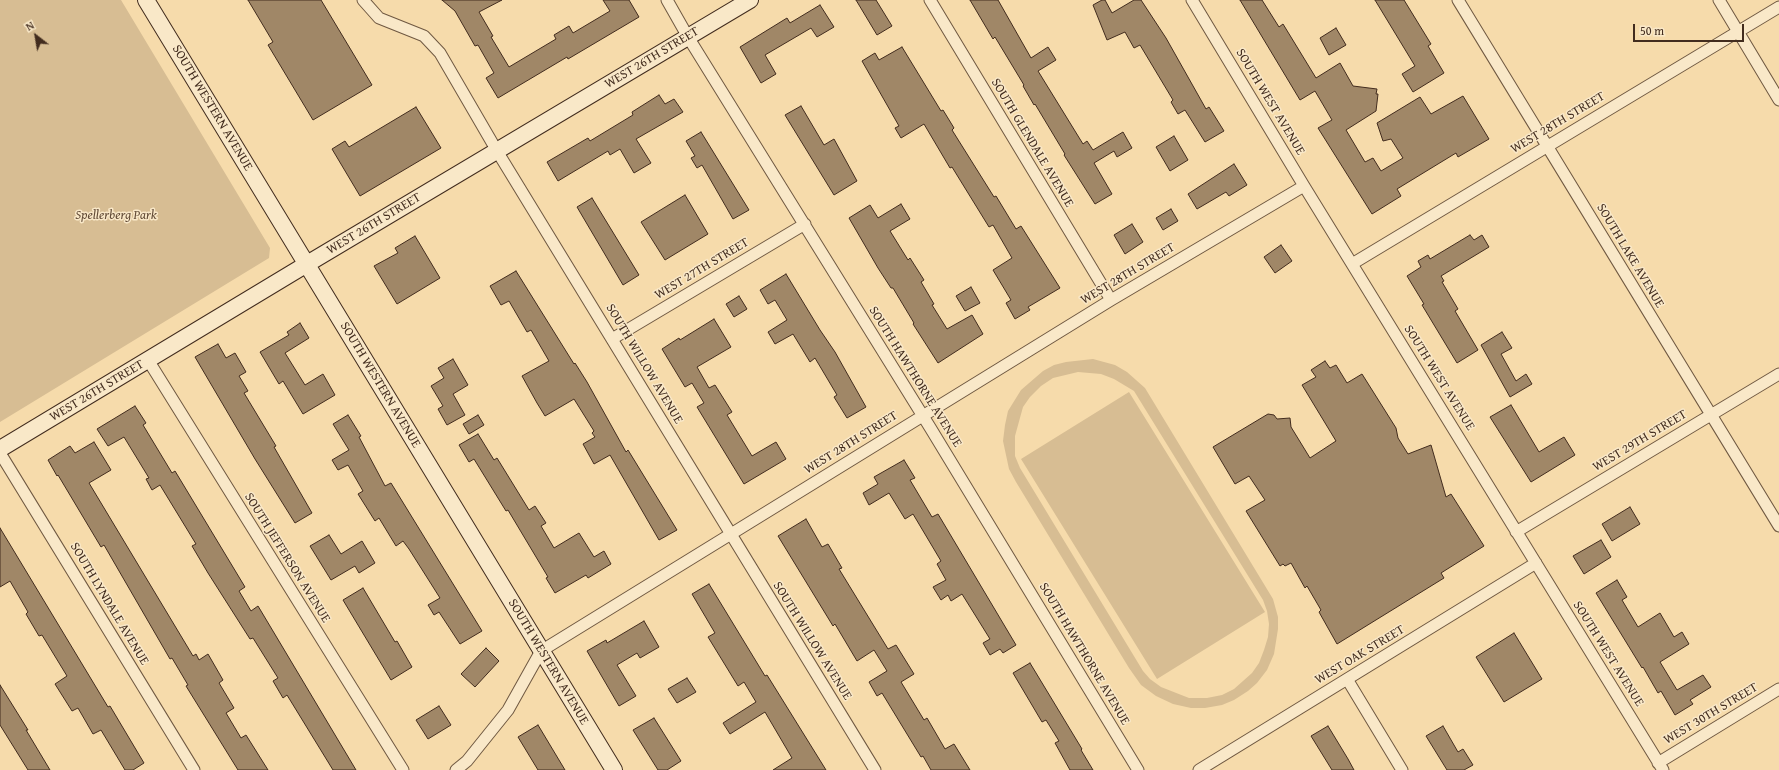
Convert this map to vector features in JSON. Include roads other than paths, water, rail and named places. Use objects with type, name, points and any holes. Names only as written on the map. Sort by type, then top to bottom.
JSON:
[{"type":"street","name":"SOUTH WESTERN AVENUE","points":[[146,0],[614,770]]},
{"type":"street","name":"SOUTH WILLOW AVENUE","points":[[363,0],[379,18],[424,36],[440,53],[497,151],[874,770]]},
{"type":"street","name":"SOUTH HAWTHORNE AVENUE","points":[[667,0],[688,37],[805,224],[1138,770]]},
{"type":"street","name":"WEST 26TH STREET","points":[[0,450],[307,264],[750,0]]},
{"type":"street","name":"SOUTH GLENDALE AVENUE","points":[[930,0],[1111,300]]},
{"type":"street","name":"SOUTH WEST AVENUE","points":[[1192,0],[1304,186],[1661,766]]},
{"type":"street","name":"SOUTH LAKE AVENUE","points":[[1458,0],[1779,526]]},
{"type":"street","points":[[1719,0],[1779,100]]},
{"type":"street","name":"WEST 28TH STREET","points":[[1352,264],[1779,6]]},
{"type":"street","name":"WEST 28TH STREET","points":[[456,770],[467,761],[508,710],[541,651],[922,415],[1111,300],[1304,186]]},
{"type":"street","name":"WEST 27TH STREET","points":[[612,338],[805,224]]},
{"type":"street","name":"SOUTH JEFFERSON AVENUE","points":[[148,360],[403,770]]},
{"type":"street","name":"WEST 29TH STREET","points":[[1516,532],[1710,414],[1779,374]]},
{"type":"street","name":"SOUTH LYNDALE AVENUE","points":[[0,454],[194,770]]},
{"type":"street","name":"WEST OAK STREET","points":[[1199,770],[1536,563]]},
{"type":"street","points":[[1346,679],[1402,770]]},
{"type":"street","name":"WEST 30TH STREET","points":[[1661,766],[1779,689]]},
{"type":"park label","name":"Spellerberg Park","points":[[116,216]]}]
